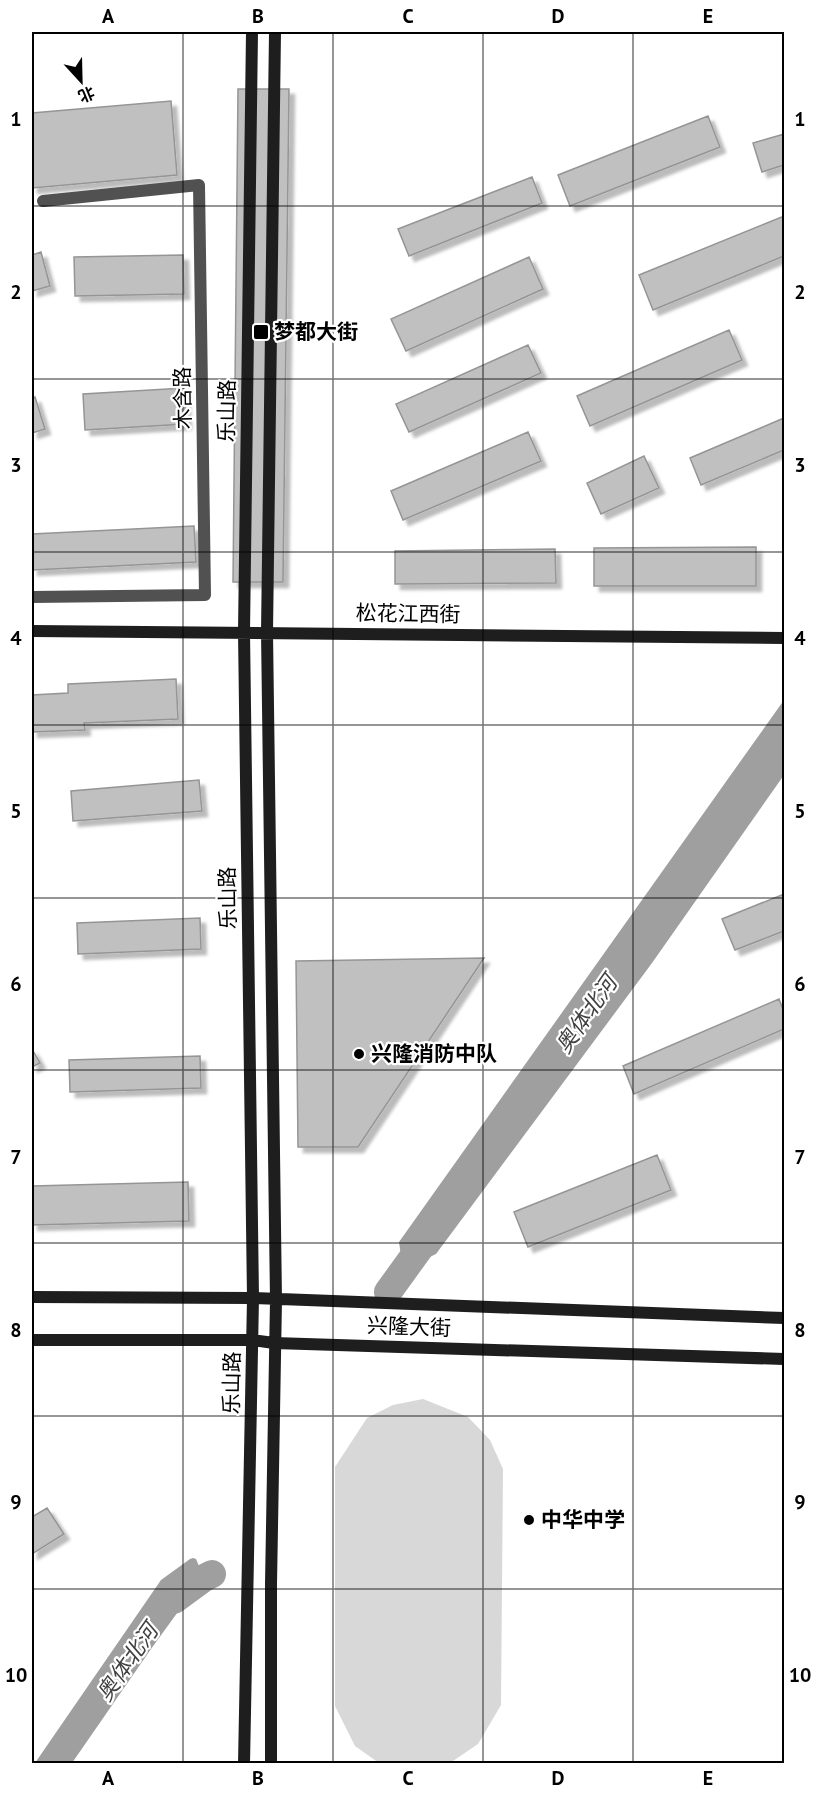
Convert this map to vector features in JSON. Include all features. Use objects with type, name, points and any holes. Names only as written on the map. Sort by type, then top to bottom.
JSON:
[{"type":"street","name":"乐山路","points":[[244,1764],[253,1298],[244,632],[252,32]]},
{"type":"street","name":"乐山路","points":[[271,1764],[276,1300],[267,632],[275,32]]},
{"type":"street","name":"木含路","points":[[32,597],[205,595],[199,185],[43,201]]},
{"type":"street","name":"松花江西街","points":[[32,631],[784,638]]},
{"type":"street","name":"兴隆大街","points":[[32,1297],[253,1298],[784,1318]]},
{"type":"street","name":"兴隆大街","points":[[32,1340],[252,1340],[784,1359]]},
{"type":"shaded area","points":[[423,1399],[468,1417],[490,1440],[503,1469],[501,1705],[478,1744],[450,1763],[379,1763],[355,1746],[335,1706],[335,1467],[367,1418],[393,1405]]},
{"type":"water","points":[[784,700],[784,775],[652,963],[436,1254],[403,1270],[399,1242]]},
{"type":"water","points":[[193,1558],[196,1559],[204,1578],[197,1596],[180,1609],[72,1763],[35,1763],[161,1580]]},
{"type":"building","points":[[238,89],[289,89],[283,582],[233,582]]},
{"type":"building","points":[[171,101],[177,175],[32,188],[32,113]]},
{"type":"building","points":[[708,116],[720,147],[570,206],[558,175]]},
{"type":"building","points":[[784,134],[784,165],[762,172],[753,143]]},
{"type":"building","points":[[532,177],[542,203],[409,256],[398,229]]},
{"type":"building","points":[[784,216],[784,256],[653,310],[639,275]]},
{"type":"building","points":[[41,252],[50,286],[32,291],[32,255]]},
{"type":"building","points":[[183,255],[184,294],[75,296],[74,257]]},
{"type":"building","points":[[529,257],[543,289],[406,351],[391,319]]},
{"type":"building","points":[[729,330],[742,360],[590,426],[577,396]]},
{"type":"building","points":[[528,345],[541,373],[409,432],[396,404]]},
{"type":"building","points":[[184,388],[186,424],[85,430],[83,394]]},
{"type":"building","points":[[35,397],[45,429],[32,433],[32,399]]},
{"type":"building","points":[[784,418],[784,450],[701,485],[690,458]]},
{"type":"building","points":[[528,432],[541,461],[403,520],[391,491]]},
{"type":"building","points":[[644,456],[659,488],[601,514],[587,483]]},
{"type":"building","points":[[194,526],[196,562],[32,570],[32,534]]},
{"type":"building","points":[[756,547],[756,586],[594,586],[594,548]]},
{"type":"building","points":[[555,549],[556,583],[395,584],[395,551]]},
{"type":"building","points":[[176,679],[178,719],[84,723],[85,730],[32,732],[32,695],[68,693],[68,684]]},
{"type":"building","points":[[199,780],[202,811],[73,821],[71,791]]},
{"type":"building","points":[[784,894],[784,931],[735,950],[722,919]]},
{"type":"building","points":[[200,918],[201,949],[78,954],[77,923]]},
{"type":"building","name":"兴隆消防中队","points":[[484,958],[358,1147],[298,1147],[296,961]]},
{"type":"building","points":[[779,999],[784,1012],[784,1029],[634,1094],[623,1066]]},
{"type":"building","points":[[32,1049],[40,1063],[32,1067]]},
{"type":"building","points":[[200,1056],[201,1088],[70,1092],[69,1060]]},
{"type":"building","points":[[657,1155],[671,1190],[528,1247],[514,1212]]},
{"type":"building","points":[[188,1182],[189,1221],[32,1225],[32,1186]]},
{"type":"building","points":[[47,1508],[64,1534],[32,1554],[32,1517]]},
{"type":"waterway","name":"奥体北河","points":[[388,1292],[427,1238]]},
{"type":"waterway","name":"奥体北河","points":[[174,1600],[212,1574]]},
{"type":"place","name":"梦都大街","points":[[261,332]]},
{"type":"place","name":"兴隆消防中队","points":[[359,1054]]},
{"type":"place","name":"中华中学","points":[[529,1520]]}]
